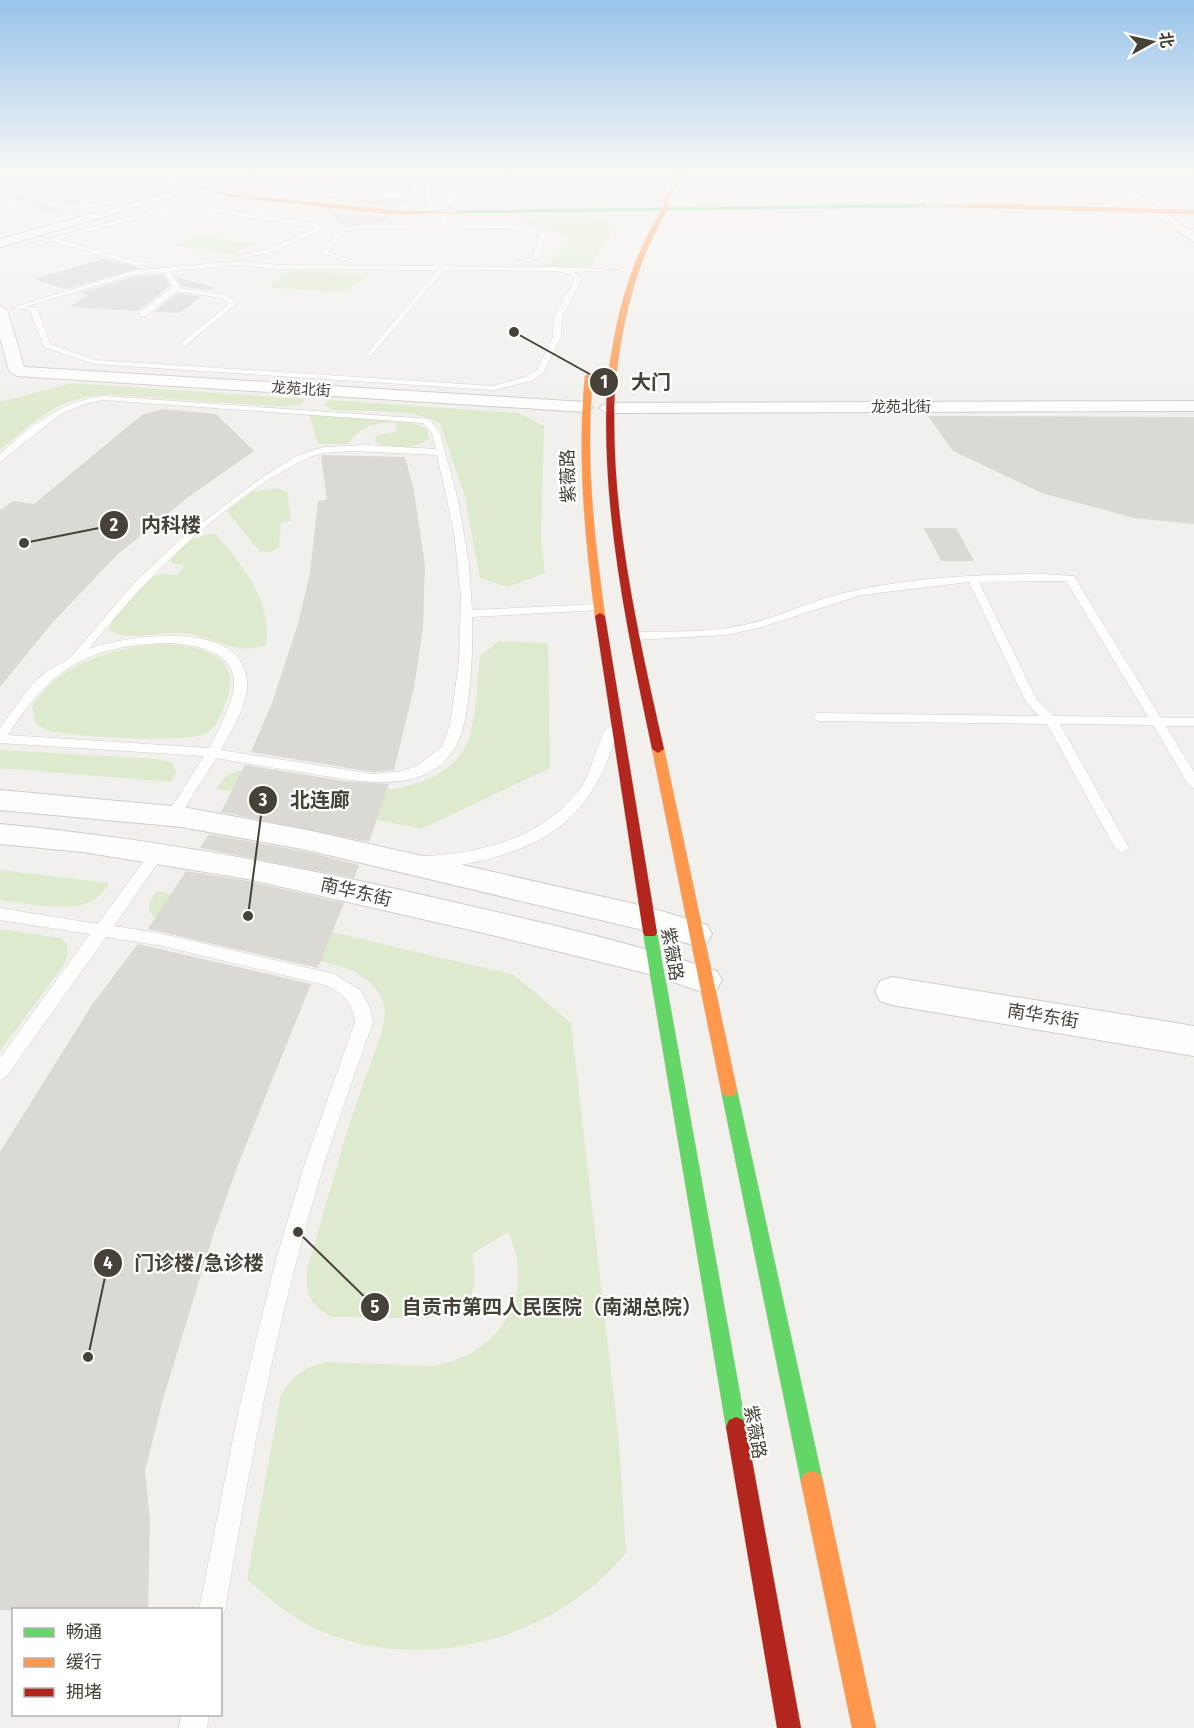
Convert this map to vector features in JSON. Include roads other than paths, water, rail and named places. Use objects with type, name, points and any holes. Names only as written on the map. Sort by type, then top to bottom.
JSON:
[{"type":"main road","name":"紫薇路","points":[[620,265],[628,254]]},
{"type":"main road","name":"紫薇路","points":[[641,254],[634,271],[613,352],[607,408],[613,511],[634,636],[864,1728]]},
{"type":"main road","name":"紫薇路","points":[[591,362],[585,407],[586,512],[599,607],[655,963],[789,1728]]},
{"type":"street","points":[[0,384],[17,371],[5,310]]},
{"type":"street","name":"龙苑北街","points":[[17,371],[317,401],[585,407]]},
{"type":"street","name":"龙苑北街","points":[[607,408],[1194,406]]},
{"type":"street","points":[[0,800],[173,816],[307,840],[648,919],[696,934]]},
{"type":"street","name":"南华东街","points":[[0,834],[159,851],[287,875],[655,963],[705,980]]},
{"type":"street","name":"南华东街","points":[[892,991],[1194,1041]]},
{"type":"lane","points":[[101,254],[134,263],[149,264],[262,254]]},
{"type":"lane","points":[[326,254],[353,262],[521,263],[536,258],[537,254]]},
{"type":"lane","points":[[5,310],[120,275],[245,263],[279,267],[554,269],[620,265]]},
{"type":"lane","points":[[370,355],[443,268]]},
{"type":"lane","points":[[5,310],[33,308],[47,345],[94,362],[499,387],[537,375],[556,341],[558,317],[579,279],[573,273],[554,269]]},
{"type":"lane","points":[[166,270],[176,288],[198,294]]},
{"type":"lane","points":[[143,314],[176,288]]},
{"type":"lane","points":[[160,302],[177,296],[198,294],[225,296],[232,299],[234,305],[184,345]]},
{"type":"lane","points":[[0,459],[59,409],[84,400],[118,398],[317,401],[426,421],[434,428],[461,525],[467,614],[464,673],[456,729],[449,748],[431,764],[401,776],[373,779],[214,753],[0,739]]},
{"type":"lane","points":[[74,661],[119,604],[178,546],[221,510],[298,459],[333,449],[442,452]]},
{"type":"lane","points":[[634,636],[726,631],[755,625],[860,593],[972,578],[1021,576],[1070,578],[1194,783]]},
{"type":"lane","points":[[972,578],[1032,702],[1051,720],[1122,848]]},
{"type":"lane","points":[[467,614],[599,607]]},
{"type":"lane","points":[[0,739],[35,688],[50,675],[74,661],[117,644],[161,639],[196,641],[220,650],[237,665],[242,685],[214,753],[173,816]]},
{"type":"lane","points":[[396,861],[446,861],[482,856],[539,835],[563,816],[588,789],[603,755],[615,716]]},
{"type":"lane","points":[[818,717],[1194,722]]},
{"type":"lane","points":[[0,1072],[159,851]]},
{"type":"lane","points":[[0,914],[174,942],[328,980],[346,986],[356,995],[363,1008],[364,1022],[318,1152],[275,1301],[236,1479],[212,1608]]},
{"type":"place","name":"大门","points":[[514,332]]},
{"type":"place","name":"内科楼","points":[[24,543]]},
{"type":"place","name":"北连廊","points":[[248,916]]},
{"type":"place","name":"自贡市第四人民医院（南湖总院）","points":[[298,1232]]},
{"type":"place","name":"门诊楼/急诊楼","points":[[88,1357]]}]
